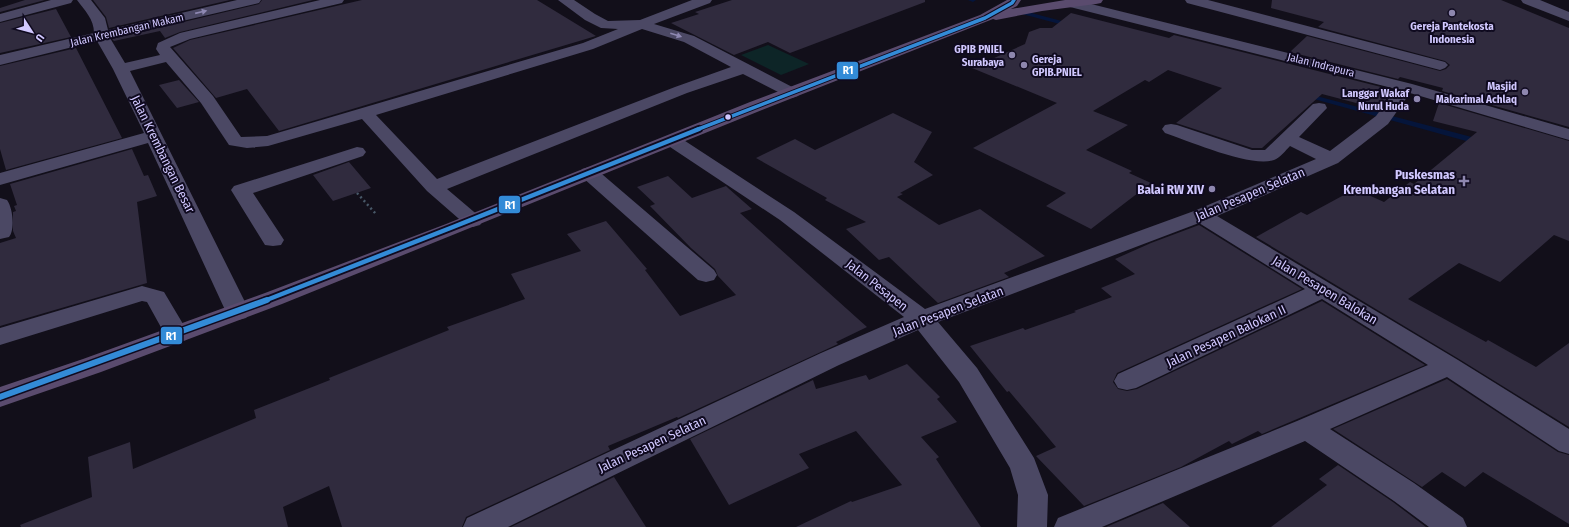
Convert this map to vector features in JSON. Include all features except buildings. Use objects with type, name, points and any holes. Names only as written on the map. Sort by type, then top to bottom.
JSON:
[{"type":"main road","points":[[0,396],[113,359],[472,221],[589,173],[985,18],[1012,3],[1014,0]]},
{"type":"main road","points":[[985,18],[1070,3],[1096,0]]},
{"type":"street","points":[[0,18],[66,0]]},
{"type":"street","name":"Jalan Krembangan Besar","points":[[84,0],[98,18],[101,26],[101,36],[121,69],[238,312]]},
{"type":"street","name":"Jalan Krembangan Makam","points":[[0,60],[254,0]]},
{"type":"street","points":[[337,0],[176,39],[163,46],[207,100],[235,141],[240,143],[253,143],[287,136],[558,55],[594,43],[638,24],[705,0]]},
{"type":"street","points":[[670,0],[684,7]]},
{"type":"street","points":[[1192,0],[1440,65]]},
{"type":"street","points":[[1528,0],[1569,17]]},
{"type":"street","points":[[569,3],[587,2]]},
{"type":"street","points":[[569,3],[590,17],[606,25],[638,24],[689,39],[792,93]]},
{"type":"street","name":"Jalan Indrapura","points":[[1070,3],[1406,87],[1569,135]]},
{"type":"street","points":[[1123,32],[1140,20]]},
{"type":"street","points":[[121,69],[170,56]]},
{"type":"street","points":[[434,187],[681,90],[744,68]]},
{"type":"street","name":"Jalan Pesapen Selatan","points":[[478,527],[830,359],[922,319],[1201,215],[1331,159],[1386,114],[1406,87]]},
{"type":"street","points":[[1171,129],[1250,156],[1270,156],[1319,108]]},
{"type":"street","points":[[365,113],[434,187],[472,221]]},
{"type":"street","points":[[0,179],[154,136]]},
{"type":"street","points":[[1288,138],[1331,159]]},
{"type":"street","name":"Jalan Pesapen","points":[[673,140],[787,216],[922,319],[968,375],[1024,466],[1033,495],[1032,527]]},
{"type":"street","points":[[273,240],[240,190],[357,152]]},
{"type":"street","points":[[589,173],[706,276]]},
{"type":"street","points":[[0,204],[2,233]]},
{"type":"street","name":"Jalan Pesapen Balokan","points":[[1201,215],[1449,366],[1569,443]]},
{"type":"street","name":"Jalan Pesapen Balokan II","points":[[1128,381],[1324,289]]},
{"type":"street","points":[[0,337],[142,293],[156,297],[177,334]]},
{"type":"street","points":[[1069,527],[1307,428],[1449,366]]},
{"type":"street","points":[[1307,428],[1404,492],[1452,527]]},
{"type":"path","points":[[356,193],[376,214]]},
{"type":"green space","points":[[768,45],[809,64],[781,75],[741,55]]},
{"type":"waterway","points":[[1024,13],[1071,25]]},
{"type":"waterway","points":[[1305,95],[1480,142]]},
{"type":"transit line","name":"R1","points":[[0,397],[182,332],[363,263],[756,106],[985,18],[1012,3],[1014,0]]},
{"type":"place","name":"Gereja Pantekosta Indonesia","points":[[1452,13]]},
{"type":"place","name":"GPIB PNIEL Surabaya","points":[[1012,55]]},
{"type":"place","name":"Gereja GPIB.PNIEL","points":[[1024,65]]},
{"type":"place","name":"Masjid Makarimal Achlaq","points":[[1525,92]]},
{"type":"place","name":"Langgar Wakaf Nurul Huda","points":[[1417,99]]},
{"type":"place","name":"Puskesmas Krembangan Selatan","points":[[1464,181]]},
{"type":"place","name":"Balai RW XIV","points":[[1212,189]]}]
